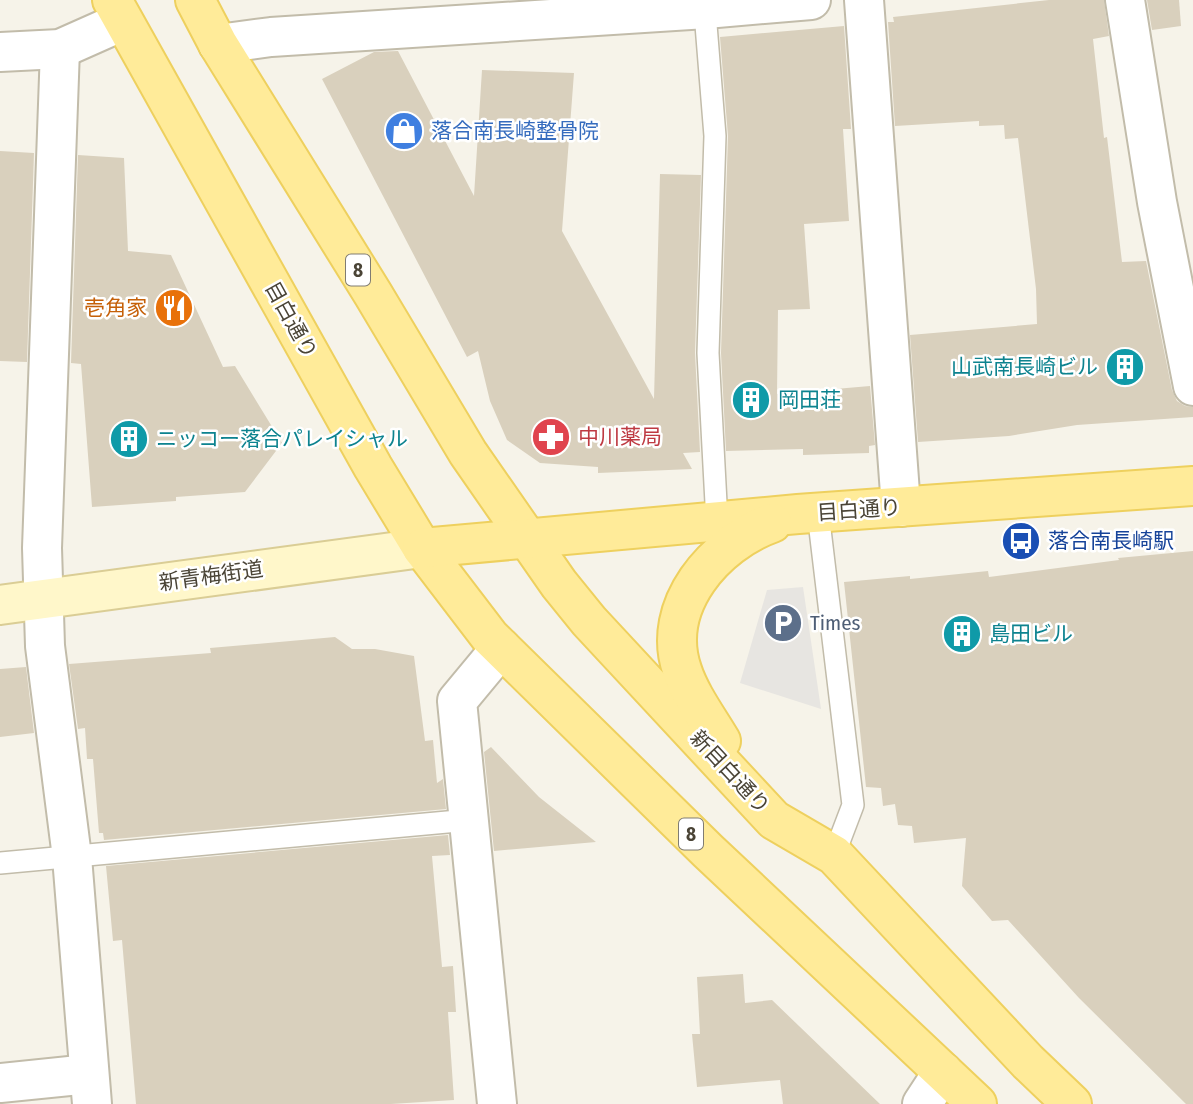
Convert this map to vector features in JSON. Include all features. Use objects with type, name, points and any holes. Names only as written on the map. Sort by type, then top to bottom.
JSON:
[{"type":"main road","name":"8","points":[[195,0],[218,44],[468,453],[526,538]]},
{"type":"main road","name":"目白通り","points":[[118,10],[373,467],[422,548],[808,514],[1193,486]]},
{"type":"main road","name":"8","points":[[774,820],[701,707],[682,670],[676,639],[680,616],[693,585],[716,558],[740,539],[763,526],[808,514]]},
{"type":"main road","name":"新目白通り","points":[[526,538],[589,621],[774,820],[834,855],[1028,1062],[1072,1104]]},
{"type":"main road","name":"8","points":[[422,548],[501,648],[708,851],[977,1104]]},
{"type":"main road","name":"新青梅街道","points":[[0,605],[422,548]]},
{"type":"street","points":[[218,44],[271,37],[705,5],[811,0]]},
{"type":"street","points":[[864,0],[901,507]]},
{"type":"street","points":[[1125,0],[1157,202],[1193,386]]},
{"type":"street","points":[[0,52],[61,49],[118,10]]},
{"type":"street","points":[[0,1083],[91,1089],[72,857],[45,646],[43,600],[42,548],[61,49]]},
{"type":"street","points":[[497,1104],[457,701],[501,648]]},
{"type":"street","points":[[922,1104],[943,1072]]},
{"type":"lane","points":[[705,5],[715,136],[708,354],[718,522]]},
{"type":"lane","points":[[808,514],[853,805],[834,855]]},
{"type":"lane","points":[[0,863],[469,820]]},
{"type":"shaded area","name":"Times","points":[[803,587],[821,709],[740,683],[767,590]]},
{"type":"building","points":[[1049,0],[1104,0],[1109,36],[1093,39],[1122,262],[1146,261],[1172,390],[1177,401],[1193,407],[1193,417],[1077,425],[1009,436],[918,442],[910,335],[1037,324],[1036,289],[1018,138],[1005,139],[1004,125],[979,126],[979,121],[895,126],[888,22],[894,22],[893,17]]},
{"type":"building","points":[[1147,0],[1179,0],[1181,26],[1152,30]]},
{"type":"building","points":[[844,26],[851,129],[843,129],[849,221],[804,224],[810,309],[778,310],[777,394],[870,386],[875,445],[869,446],[869,453],[803,455],[803,449],[726,451],[721,353],[728,136],[720,37]]},
{"type":"building","points":[[398,51],[474,196],[482,70],[574,73],[562,231],[654,399],[660,174],[701,175],[695,353],[700,452],[683,453],[692,469],[598,473],[598,467],[540,463],[507,440],[490,401],[478,351],[467,357],[322,79],[374,52]]},
{"type":"building","points":[[0,151],[34,153],[27,362],[0,361]]},
{"type":"building","points":[[78,155],[124,158],[128,251],[171,255],[223,367],[235,366],[282,443],[245,492],[176,497],[176,501],[92,507],[81,364],[71,363]]},
{"type":"building","points":[[1193,551],[1193,1104],[1186,1104],[1079,998],[1008,920],[992,921],[962,886],[966,838],[914,843],[912,826],[898,825],[895,804],[883,806],[881,788],[866,787],[844,582],[988,571],[989,577],[1119,560],[1118,558]]},
{"type":"building","points":[[335,637],[352,649],[375,649],[414,656],[425,741],[433,740],[437,783],[443,779],[446,809],[104,840],[103,833],[99,833],[93,759],[87,759],[85,728],[78,729],[69,664],[211,653],[210,648]]},
{"type":"building","points":[[26,667],[34,733],[0,737],[0,669]]},
{"type":"building","points":[[491,747],[539,797],[596,842],[494,851],[484,752]]},
{"type":"building","points":[[448,835],[450,855],[432,856],[442,967],[453,966],[456,1012],[448,1012],[454,1100],[391,1104],[136,1104],[122,940],[113,941],[106,866]]},
{"type":"building","points":[[743,974],[745,1003],[772,1000],[880,1104],[783,1104],[780,1080],[697,1087],[692,1034],[700,1034],[697,977]]},
{"type":"place","name":"落合南長崎整骨院","points":[[404,131]]},
{"type":"place","name":"壱角家","points":[[174,308]]},
{"type":"place","name":"山武南長崎ビル","points":[[1125,367]]},
{"type":"place","name":"岡田荘","points":[[751,400]]},
{"type":"place","name":"中川薬局","points":[[551,437]]},
{"type":"place","name":"ニッコー落合パレイシャル","points":[[129,439]]},
{"type":"place","name":"落合南長崎駅","points":[[1021,541]]},
{"type":"place","name":"Times","points":[[783,623]]},
{"type":"place","name":"島田ビル","points":[[962,634]]}]
